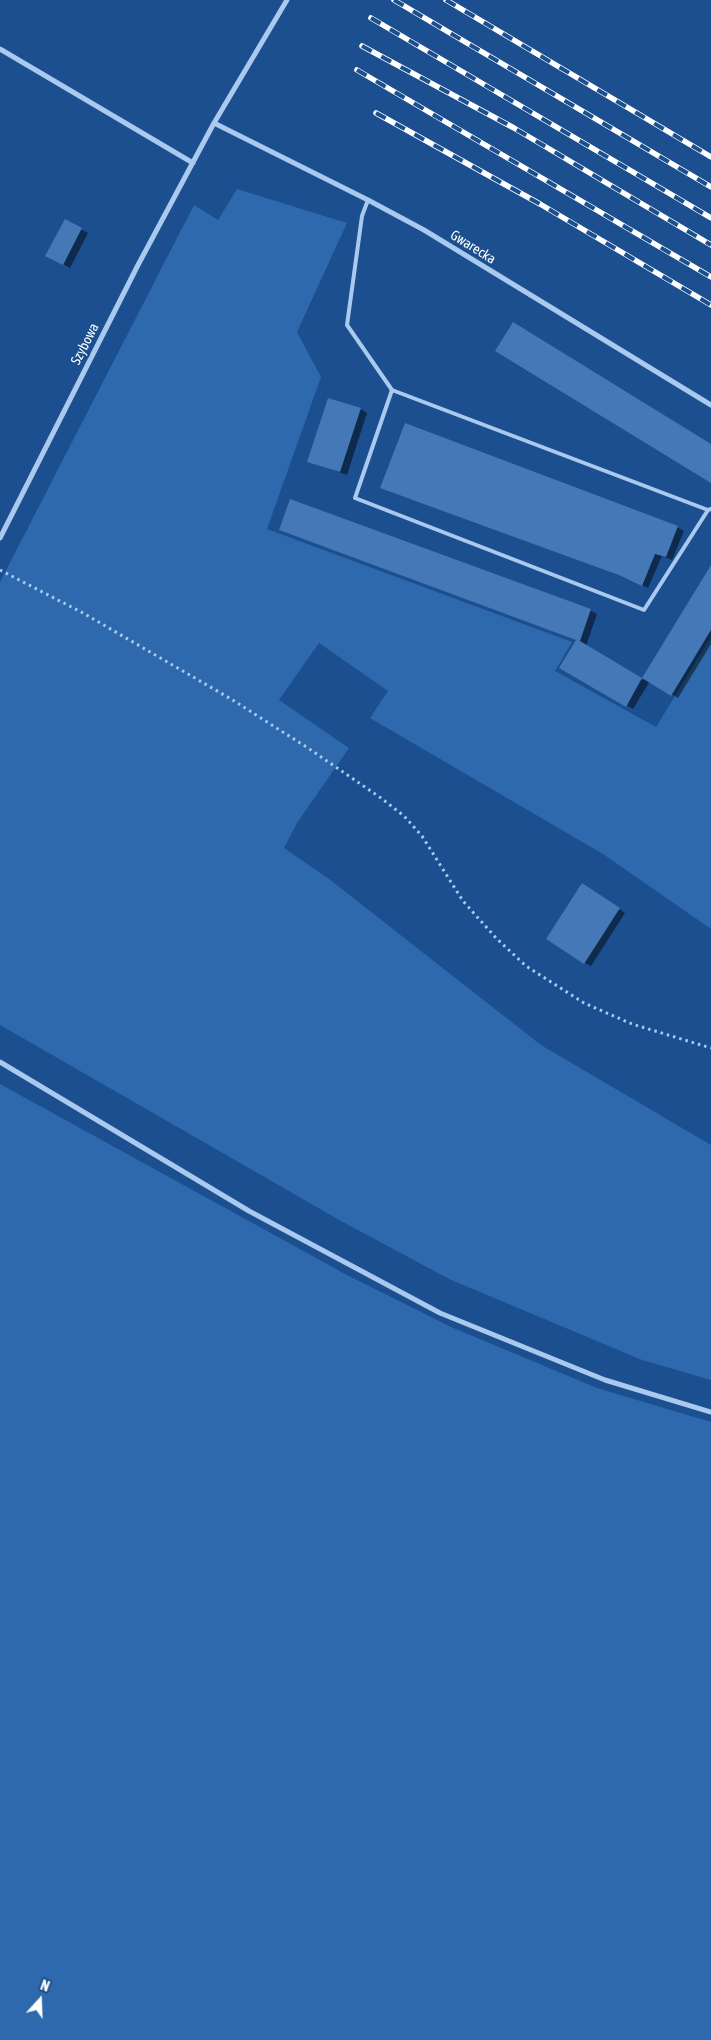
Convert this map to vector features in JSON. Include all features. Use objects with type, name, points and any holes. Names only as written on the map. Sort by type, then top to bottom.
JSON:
[{"type":"street","name":"Szybowa","points":[[0,538],[138,265],[214,123],[287,0]]},
{"type":"street","points":[[0,49],[193,163]]},
{"type":"street","name":"Gwarecka","points":[[214,123],[424,230],[711,405]]},
{"type":"street","points":[[0,1062],[249,1211],[440,1313],[605,1380],[711,1412]]},
{"type":"lane","points":[[368,200],[362,216],[347,325],[392,390],[709,509],[644,610],[355,498],[392,390]]},
{"type":"path","points":[[0,570],[91,618],[222,694],[308,748],[381,798],[404,816],[422,836],[464,901],[496,938],[526,966],[584,1003],[608,1014],[632,1024],[711,1048]]},
{"type":"shaded area","points":[[237,189],[347,223],[297,332],[321,377],[267,529],[572,642],[555,671],[656,727],[711,637],[711,929],[603,854],[370,718],[388,691],[319,643],[279,700],[349,748],[297,823],[284,848],[329,879],[541,1045],[711,1145],[711,1380],[642,1360],[449,1279],[341,1221],[0,1025],[0,582],[194,205],[218,220]]},
{"type":"shaded area","points":[[0,1084],[347,1275],[451,1327],[597,1388],[711,1422],[711,2040],[0,2040]]},
{"type":"building","points":[[65,219],[82,228],[63,265],[45,256]]},
{"type":"building","points":[[513,322],[711,444],[711,483],[495,351]]},
{"type":"building","points":[[328,398],[361,408],[340,472],[307,462]]},
{"type":"building","points":[[405,423],[678,526],[666,557],[655,554],[642,586],[621,576],[380,488]]},
{"type":"building","points":[[290,499],[591,609],[580,641],[642,678],[626,707],[559,668],[576,640],[279,530]]},
{"type":"building","points":[[711,565],[711,630],[671,696],[642,678]]},
{"type":"building","points":[[582,883],[620,908],[584,964],[546,939]]},
{"type":"railway","points":[[394,0],[711,187]]},
{"type":"railway","points":[[446,0],[711,157]]},
{"type":"railway","points":[[371,18],[711,218]]},
{"type":"railway","points":[[362,46],[514,128],[711,245]]},
{"type":"railway","points":[[357,70],[711,277]]},
{"type":"railway","points":[[376,113],[540,204],[711,305]]}]
